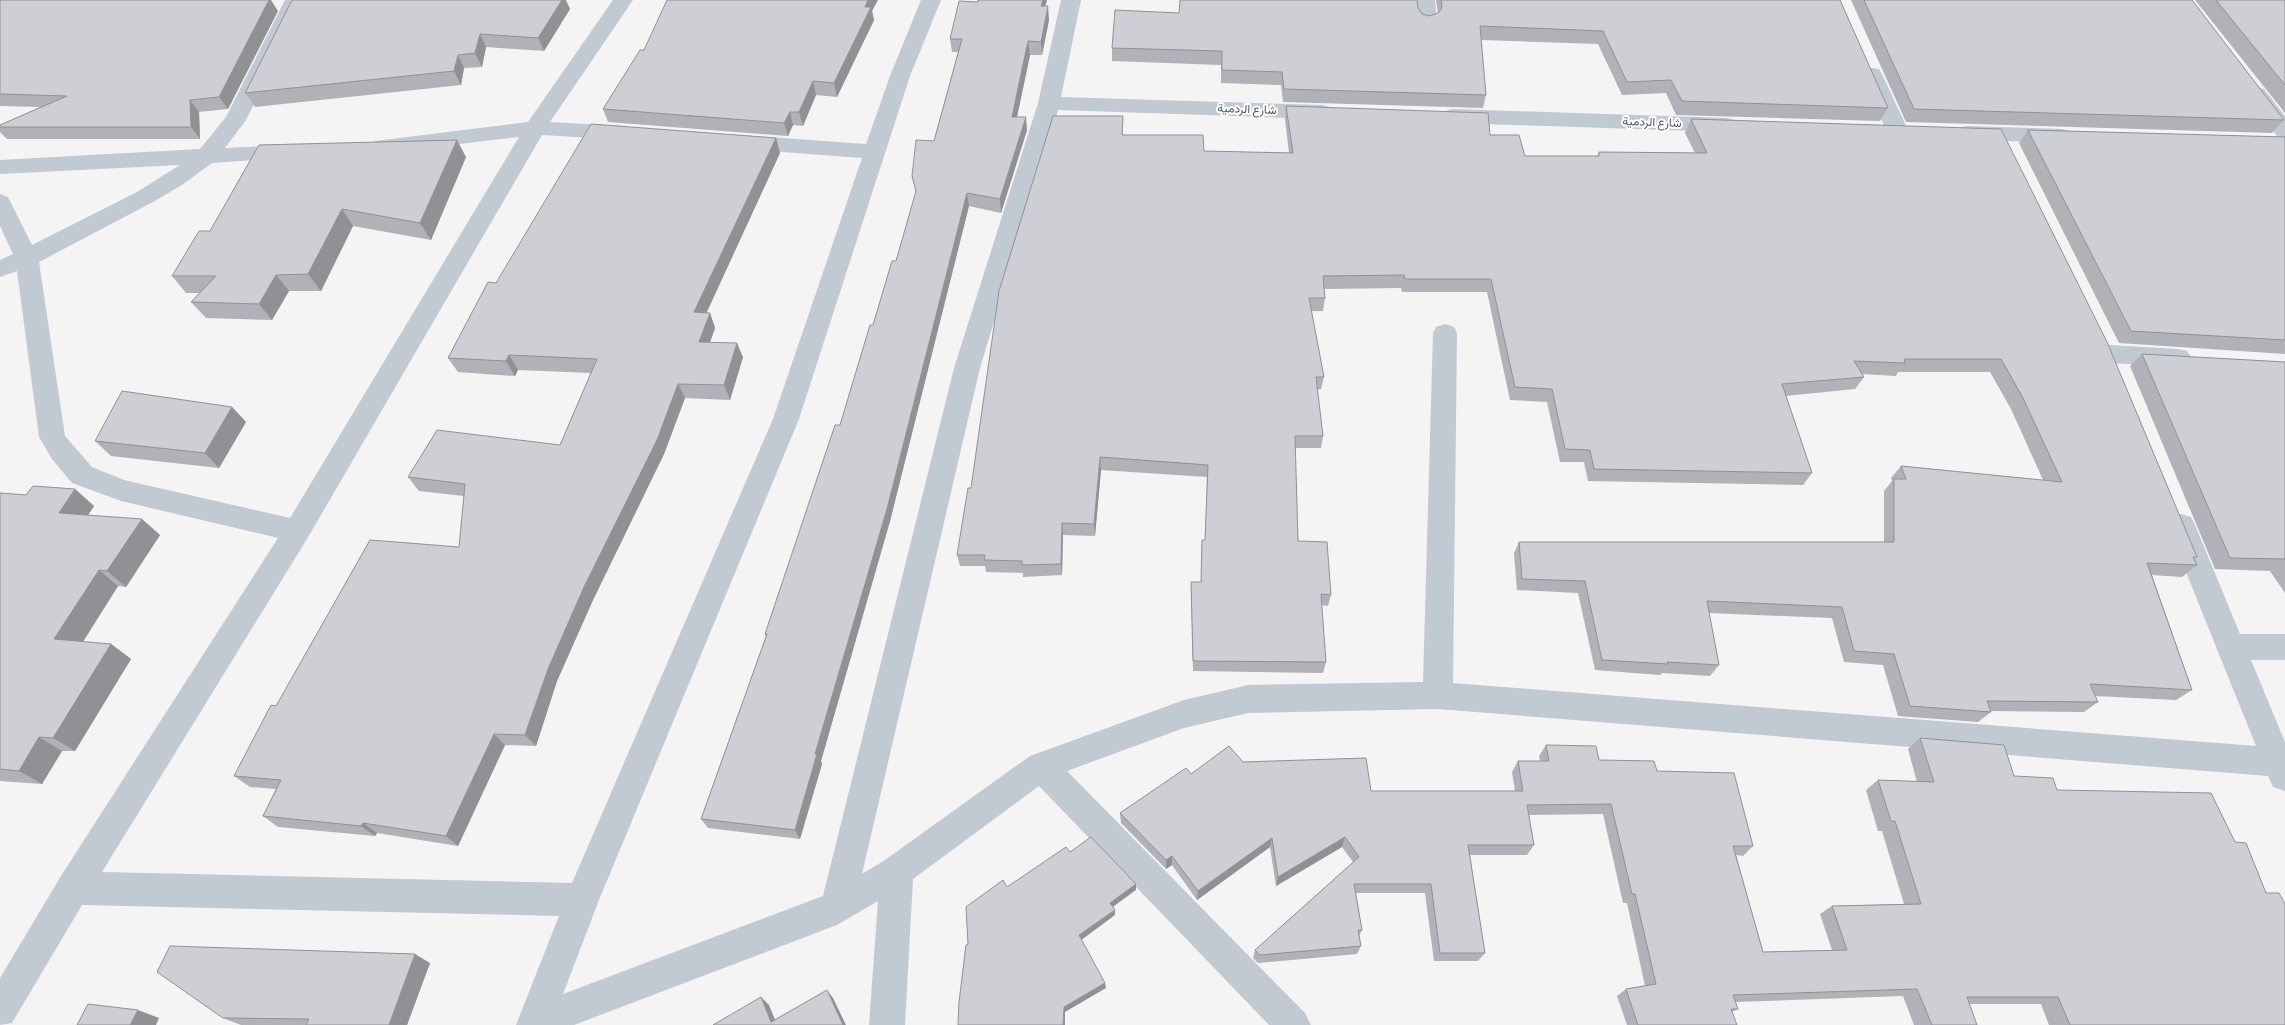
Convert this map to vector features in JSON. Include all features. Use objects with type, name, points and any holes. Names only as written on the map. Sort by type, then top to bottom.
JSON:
[{"type":"street","points":[[0,268],[27,258],[174,180],[206,158],[235,120],[295,0]]},
{"type":"street","points":[[1,1007],[73,888],[297,531],[534,128],[623,0]]},
{"type":"street","points":[[535,1024],[582,900],[786,419],[900,76],[932,0]]},
{"type":"street","points":[[837,908],[967,368],[1049,103],[1071,0]]},
{"type":"street","points":[[1425,0],[1427,22]]},
{"type":"street","points":[[1863,52],[1897,130]]},
{"type":"street","points":[[2243,77],[2285,131]]},
{"type":"street","name":"شارع الردمية","points":[[1049,103],[1338,112]]},
{"type":"street","name":"شارع الردمية","points":[[1428,115],[1747,125]]},
{"type":"street","points":[[360,148],[534,128],[647,134]]},
{"type":"street","points":[[1944,132],[2079,136]]},
{"type":"street","points":[[2000,134],[2014,161]]},
{"type":"street","points":[[716,140],[874,152]]},
{"type":"street","points":[[0,167],[206,158],[312,151]]},
{"type":"street","points":[[0,202],[27,258],[52,437],[61,452],[82,475],[121,490],[297,531]]},
{"type":"street","points":[[1438,695],[1445,333]]},
{"type":"street","points":[[2121,381],[2106,345],[2198,359]]},
{"type":"street","points":[[535,1024],[837,908],[898,871],[1041,766],[1184,714],[1248,699],[1438,695],[2281,770],[2171,500]]},
{"type":"street","points":[[2231,647],[2285,647]]},
{"type":"street","points":[[1041,766],[1293,1025]]},
{"type":"street","points":[[887,1025],[898,871]]},
{"type":"street","points":[[73,888],[582,900]]},
{"type":"building","points":[[0,0],[269,0],[219,97],[190,100],[191,127],[0,127],[0,125],[67,96],[0,94]]},
{"type":"building","points":[[292,0],[562,0],[538,38],[480,34],[475,53],[458,55],[454,71],[245,93]]},
{"type":"building","points":[[667,0],[868,0],[865,7],[871,7],[834,83],[813,81],[799,112],[790,112],[784,123],[603,109],[640,50],[644,50]]},
{"type":"building","points":[[978,0],[1043,0],[1041,6],[1048,6],[1041,42],[1028,41],[1012,117],[1026,117],[1000,199],[967,193],[887,509],[815,754],[817,754],[795,830],[701,819],[767,634],[765,634],[835,425],[840,425],[870,325],[873,325],[892,261],[896,261],[916,191],[912,176],[916,140],[934,141],[962,39],[950,39],[959,1],[978,2]]},
{"type":"building","points":[[1180,0],[1417,0],[1418,8],[1422,14],[1429,16],[1438,13],[1442,8],[1441,0],[1840,0],[1888,108],[1682,101],[1671,80],[1627,82],[1603,31],[1480,26],[1486,95],[1284,89],[1282,72],[1222,70],[1222,51],[1112,48],[1115,10],[1179,13]]},
{"type":"building","points":[[1864,0],[2192,0],[2284,120],[1914,109]]},
{"type":"building","points":[[2216,0],[2285,0],[2285,85]]},
{"type":"building","points":[[1286,106],[1488,113],[1490,135],[1519,135],[1525,156],[1599,156],[1599,152],[1707,153],[1691,119],[2001,129],[2107,342],[2197,557],[2193,557],[2197,565],[2147,563],[2192,690],[2090,684],[2098,702],[1987,701],[1991,712],[1910,706],[1894,654],[1854,651],[1842,607],[1707,601],[1719,665],[1602,660],[1585,581],[1522,579],[1519,542],[1894,542],[1894,479],[1906,479],[1901,466],[2062,482],[2022,396],[2001,359],[1904,359],[1905,363],[1854,361],[1864,377],[1782,384],[1812,473],[1594,469],[1590,450],[1565,449],[1552,389],[1515,387],[1491,279],[1405,279],[1404,275],[1323,276],[1325,298],[1309,298],[1324,377],[1316,377],[1323,436],[1295,436],[1298,541],[1327,542],[1331,595],[1321,594],[1326,662],[1193,661],[1191,582],[1201,582],[1202,540],[1205,540],[1208,465],[1100,457],[1094,524],[1062,523],[1061,564],[1022,565],[1022,561],[984,560],[985,555],[957,555],[968,488],[971,488],[999,291],[1053,116],[1123,116],[1122,135],[1203,135],[1204,151],[1293,153]]},
{"type":"building","points":[[591,124],[776,138],[694,312],[710,313],[699,342],[737,343],[724,385],[678,384],[657,440],[584,587],[548,669],[525,735],[494,734],[446,836],[363,823],[361,826],[263,816],[281,780],[234,776],[271,705],[276,706],[370,540],[459,547],[465,484],[408,477],[437,430],[560,445],[597,359],[509,355],[506,361],[448,358],[488,282],[496,283]]},
{"type":"building","points":[[2028,130],[2285,137],[2285,340],[2131,331]]},
{"type":"building","points":[[457,140],[420,223],[342,209],[308,274],[276,275],[259,304],[191,302],[216,276],[172,276],[199,231],[210,231],[259,145]]},
{"type":"building","points":[[2142,354],[2285,362],[2285,559],[2230,558]]},
{"type":"building","points":[[122,391],[232,407],[205,453],[95,441]]},
{"type":"building","points":[[33,486],[75,489],[59,513],[142,519],[107,571],[99,570],[54,639],[111,644],[53,738],[39,737],[19,771],[0,769],[0,493],[26,495]]},
{"type":"building","points":[[1920,738],[2004,745],[2014,776],[2053,778],[2057,790],[2211,793],[2235,842],[2246,843],[2266,893],[2279,893],[2285,904],[2285,1025],[2070,1025],[2058,997],[1967,997],[1977,1025],[1932,1025],[1917,989],[1733,995],[1738,1009],[1731,1009],[1737,1025],[1638,1025],[1626,989],[1656,984],[1611,804],[1527,805],[1534,845],[1468,845],[1485,953],[1440,953],[1431,884],[1354,884],[1362,930],[1358,930],[1361,946],[1260,955],[1255,950],[1359,857],[1345,837],[1278,877],[1272,838],[1198,891],[1172,856],[1166,860],[1120,813],[1186,768],[1191,774],[1229,746],[1243,762],[1366,758],[1371,791],[1523,791],[1518,761],[1549,761],[1546,745],[1596,746],[1599,760],[1654,761],[1657,771],[1734,773],[1753,846],[1733,846],[1763,952],[1847,950],[1832,906],[1921,904],[1895,821],[1891,821],[1878,780],[1934,782]]},
{"type":"building","points":[[1091,837],[1136,884],[1110,903],[1115,910],[1079,935],[1105,983],[1064,1007],[1063,1025],[958,1025],[966,945],[968,944],[966,907],[1003,880],[1007,887],[1066,847],[1070,852]]},
{"type":"building","points":[[170,946],[415,954],[389,1025],[306,1025],[309,1019],[223,1018],[157,972]]},
{"type":"building","points":[[827,990],[843,1025],[713,1025],[761,997],[771,1022]]},
{"type":"building","points":[[88,1004],[138,1010],[130,1025],[77,1025]]}]
